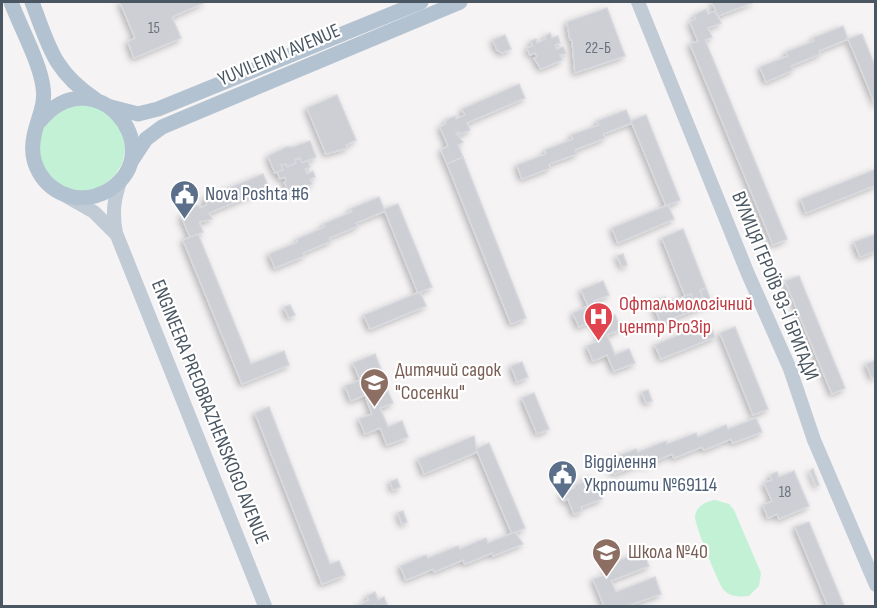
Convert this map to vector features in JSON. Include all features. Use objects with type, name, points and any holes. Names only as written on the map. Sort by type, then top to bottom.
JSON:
[{"type":"main road","name":"ENGINEERA PREOBRAZHENSKOGO AVENUE","points":[[10,2],[36,62],[43,85],[44,98],[40,121],[34,133],[32,145],[37,170],[44,180],[62,194],[73,197],[94,196],[114,187],[129,165],[132,152],[128,127],[111,107],[79,89],[61,69],[32,2]]},
{"type":"main road","name":"YUVILEINYI AVENUE","points":[[111,107],[138,114],[158,109],[422,2]]},
{"type":"main road","name":"YUVILEINYI AVENUE","points":[[129,165],[146,139],[162,127],[460,2]]},
{"type":"main road","points":[[40,121],[48,111],[70,99],[95,99]]},
{"type":"street","name":"ВУЛИЦЯ ГЕРОЇВ 93-Ї БРИГАДИ","points":[[638,2],[748,274],[790,369],[814,440],[876,585]]},
{"type":"street","name":"ENGINEERA PREOBRAZHENSKOGO AVENUE","points":[[121,179],[115,195],[116,233],[266,606]]},
{"type":"street","name":"ENGINEERA PREOBRAZHENSKOGO AVENUE","points":[[62,194],[94,212],[116,233]]},
{"type":"green space","points":[[93,105],[117,122],[123,135],[125,150],[122,164],[103,186],[89,191],[75,192],[61,187],[41,167],[37,138],[42,125],[65,106]]},
{"type":"green space","points":[[715,500],[729,504],[734,510],[761,573],[759,586],[749,596],[731,595],[725,592],[702,541],[696,522],[696,513],[702,505]]},
{"type":"building","points":[[120,2],[205,2],[172,17],[181,38],[134,58],[128,42],[135,38]]},
{"type":"building","points":[[712,2],[754,2],[718,16]]},
{"type":"building","points":[[607,8],[625,56],[575,73],[572,40],[570,40],[567,22]]},
{"type":"building","points":[[706,9],[708,14],[715,11],[721,23],[708,28],[712,37],[705,40],[787,239],[773,245],[690,44],[698,41],[690,22],[696,19],[694,15]]},
{"type":"building","points":[[843,26],[848,39],[819,51],[820,54],[791,66],[793,70],[766,82],[760,67],[788,56],[786,52]]},
{"type":"building","points":[[550,33],[552,38],[558,36],[560,43],[555,45],[557,49],[563,47],[566,53],[560,55],[562,60],[541,69],[534,58],[537,57],[535,53],[530,55],[527,48],[533,46],[531,41],[536,39],[537,43],[546,39],[545,36]]},
{"type":"building","points":[[862,34],[876,68],[876,106],[848,39]]},
{"type":"building","points":[[505,35],[511,49],[502,53],[497,50],[493,40]]},
{"type":"building","points":[[519,84],[525,98],[467,123],[470,130],[460,134],[456,133],[463,142],[458,145],[463,157],[447,164],[441,150],[448,146],[440,127],[446,124],[448,119],[455,116],[456,119],[465,115],[462,109]]},
{"type":"building","points":[[337,95],[356,140],[346,145],[347,148],[326,154],[307,108]]},
{"type":"building","points":[[626,110],[632,123],[603,134],[605,138],[575,150],[577,154],[549,164],[550,168],[522,179],[517,165],[546,154],[545,150],[573,139],[571,135],[599,125],[597,121]]},
{"type":"building","points":[[646,115],[680,200],[666,206],[631,121]]},
{"type":"building","points":[[310,141],[316,157],[302,163],[300,158],[295,160],[296,163],[287,167],[286,164],[281,165],[283,170],[275,173],[268,156],[286,147]]},
{"type":"building","points":[[463,157],[526,318],[511,324],[447,164]]},
{"type":"building","points":[[300,158],[302,163],[308,160],[310,167],[305,169],[307,174],[313,171],[315,177],[310,179],[312,184],[290,193],[284,182],[285,177],[280,179],[277,172],[283,170],[281,165],[286,164],[287,167],[296,163],[295,160]]},
{"type":"building","points":[[876,169],[876,185],[806,213],[801,199]]},
{"type":"building","points":[[263,174],[269,188],[209,213],[212,219],[199,222],[203,232],[190,237],[181,216],[188,213],[187,210],[199,205],[200,208],[207,205],[204,198]]},
{"type":"building","points":[[379,197],[385,211],[329,238],[331,241],[303,253],[304,256],[275,268],[269,254],[325,227],[323,224],[352,212],[350,209]]},
{"type":"building","points":[[398,204],[432,287],[418,293],[384,209]]},
{"type":"building","points":[[668,205],[674,219],[618,243],[612,228]]},
{"type":"building","points":[[683,229],[706,288],[700,290],[703,297],[694,301],[691,294],[685,296],[662,238]]},
{"type":"building","points":[[198,234],[251,364],[284,351],[289,365],[242,384],[183,240]]},
{"type":"building","points":[[876,234],[876,251],[860,257],[854,242]]},
{"type":"building","points":[[623,254],[627,265],[622,267],[617,256]]},
{"type":"building","points":[[799,276],[845,388],[832,394],[785,281]]},
{"type":"building","points":[[603,281],[609,295],[594,301],[602,320],[615,315],[621,329],[607,335],[615,355],[629,349],[635,363],[614,371],[607,355],[593,361],[587,346],[601,340],[593,321],[579,327],[573,313],[588,306],[581,290]]},
{"type":"building","points":[[706,288],[712,303],[661,323],[652,302],[665,297],[667,303],[691,294],[694,301],[703,297],[700,290]]},
{"type":"building","points":[[420,292],[426,306],[370,329],[364,315]]},
{"type":"building","points":[[290,305],[295,315],[289,318],[284,307]]},
{"type":"building","points":[[709,322],[715,337],[661,359],[655,345]]},
{"type":"building","points":[[735,327],[768,409],[753,415],[720,333]]},
{"type":"building","points":[[375,354],[381,369],[367,375],[375,394],[387,389],[393,403],[380,408],[388,427],[402,421],[408,437],[387,445],[380,428],[365,434],[359,419],[372,414],[365,395],[351,401],[345,386],[360,380],[353,363]]},
{"type":"building","points":[[876,360],[876,376],[872,378],[866,364]]},
{"type":"building","points":[[522,362],[528,377],[517,382],[511,366]]},
{"type":"building","points":[[648,390],[652,401],[646,403],[642,392]]},
{"type":"building","points":[[534,393],[549,429],[537,434],[522,398]]},
{"type":"building","points":[[269,407],[330,564],[339,561],[345,575],[322,584],[255,413]]},
{"type":"building","points":[[756,418],[762,432],[733,443],[731,439],[704,450],[702,447],[674,458],[672,454],[644,466],[643,463],[614,474],[608,460],[636,449],[638,452],[696,433],[698,437],[726,425],[728,429]]},
{"type":"building","points":[[474,436],[477,452],[424,474],[418,459]]},
{"type":"building","points":[[489,443],[525,528],[512,534],[476,449]]},
{"type":"building","points":[[813,469],[819,485],[816,486],[810,471]]},
{"type":"building","points":[[794,471],[809,506],[779,519],[777,514],[768,518],[763,505],[772,501],[764,483],[772,480],[770,475],[777,472],[779,477]]},
{"type":"building","points":[[591,476],[602,499],[581,507],[582,511],[574,514],[568,499],[564,501],[561,493],[575,488],[575,485]]},
{"type":"building","points":[[397,479],[400,487],[393,490],[390,482]]},
{"type":"building","points":[[403,511],[407,522],[402,524],[398,513]]},
{"type":"building","points":[[809,522],[844,606],[828,606],[795,527]]},
{"type":"building","points":[[515,532],[523,544],[493,556],[492,553],[465,564],[463,560],[406,580],[400,566],[426,555],[428,558],[458,546],[460,549],[486,538],[488,543]]},
{"type":"building","name":"Школа №40","points":[[643,551],[649,566],[611,581],[616,592],[655,577],[661,594],[627,606],[604,606],[593,579],[608,574],[605,566]]},
{"type":"building","points":[[375,592],[378,600],[384,597],[387,605],[358,606],[369,600],[367,596]]},
{"type":"place","name":"Nova Poshta #6","points":[[184,220]]},
{"type":"place","name":"Офтальмологічний центр ProЗір","points":[[598,342]]},
{"type":"place","name":"Дитячий садок \"Сосенки\"","points":[[374,408]]},
{"type":"place","name":"Відділення Укрпошти №69114","points":[[563,500]]},
{"type":"place","name":"Школа №40","points":[[607,578]]}]
